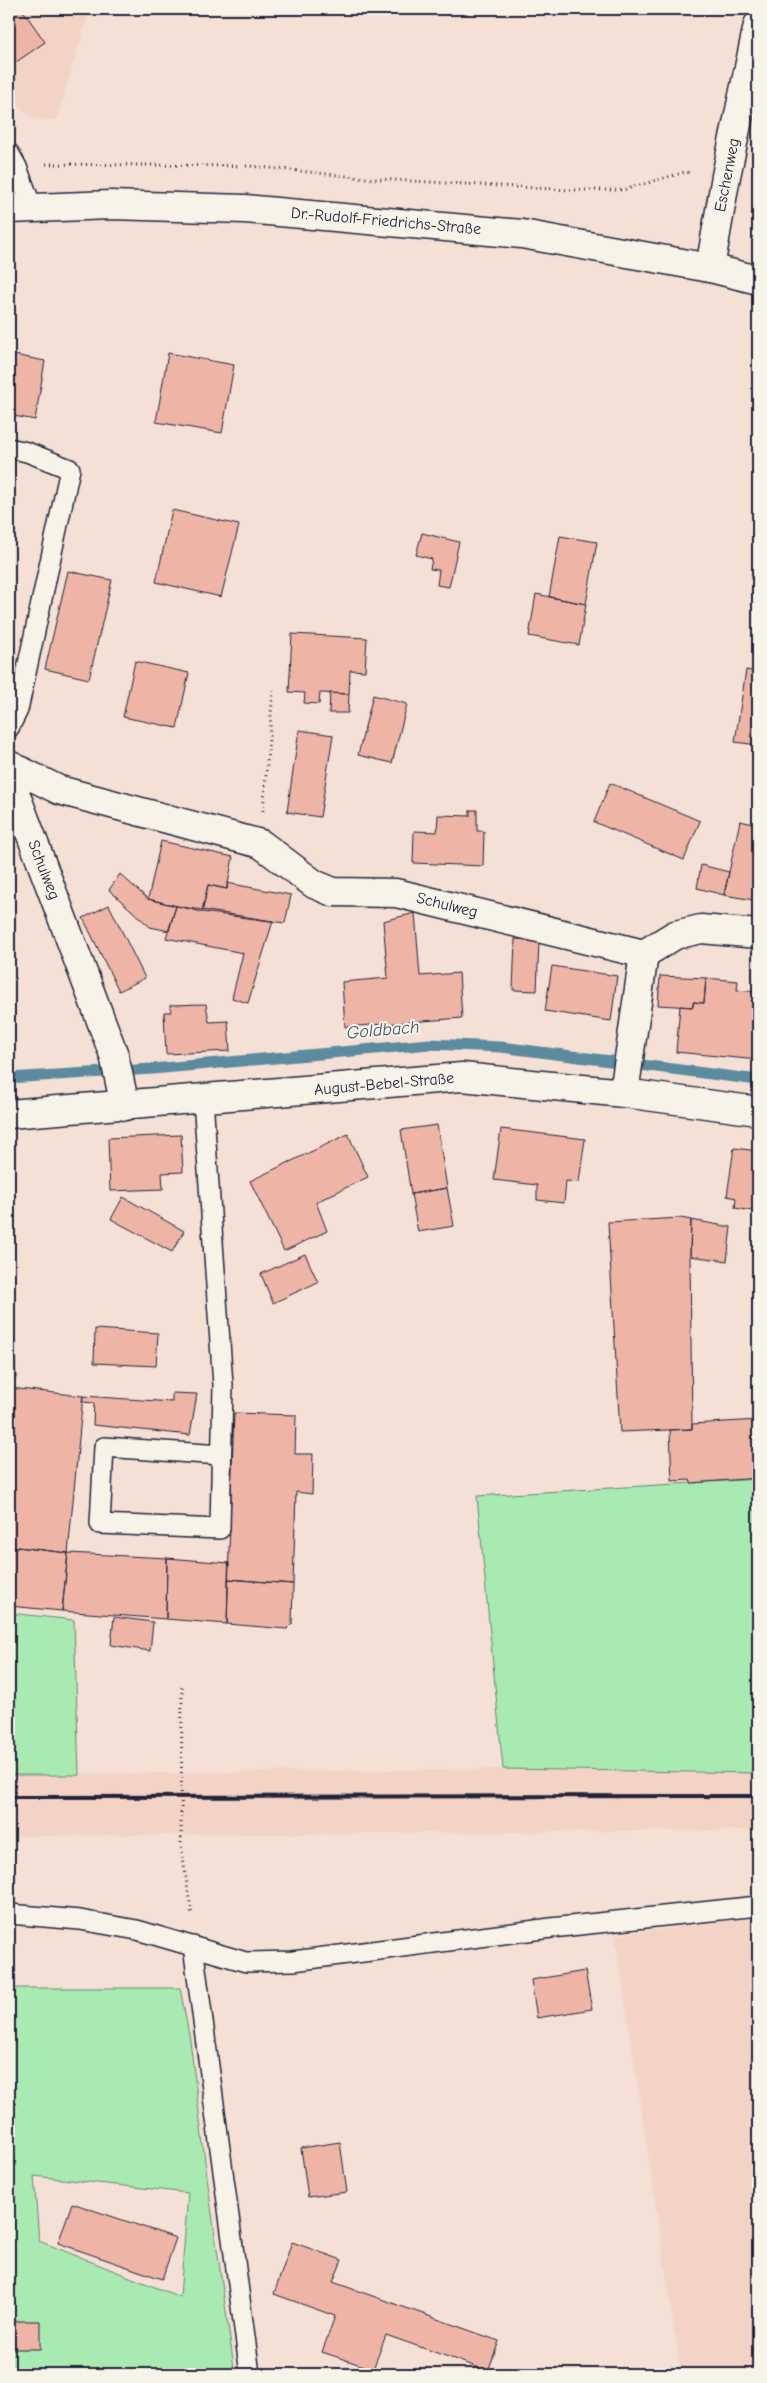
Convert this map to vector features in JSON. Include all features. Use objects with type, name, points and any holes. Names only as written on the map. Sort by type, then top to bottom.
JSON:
[{"type":"street","name":"Eschenweg","points":[[710,268],[726,176],[758,25]]},
{"type":"street","name":"Dr.-Rudolf-Friedrichs-Straße","points":[[20,208],[110,206],[245,209],[522,234],[710,268],[758,280]]},
{"type":"street","name":"Schulweg","points":[[9,765],[59,790],[260,844],[314,884],[333,892],[396,893],[644,954]]},
{"type":"street","name":"Schulweg","points":[[9,777],[114,1055],[125,1106]]},
{"type":"street","points":[[624,1093],[644,954],[675,935],[701,929],[758,934]]},
{"type":"street","name":"August-Bebel-Straße","points":[[9,1114],[462,1077],[624,1093],[758,1111]]},
{"type":"lane","points":[[13,160],[20,208]]},
{"type":"lane","points":[[9,448],[27,452],[70,469],[18,710],[9,728]]},
{"type":"lane","points":[[203,1099],[223,1385],[220,1529],[100,1524],[104,1447],[221,1455]]},
{"type":"lane","points":[[9,1914],[80,1920],[137,1930],[246,1962],[293,1961],[551,1928],[758,1906]]},
{"type":"lane","points":[[193,1946],[250,2374]]},
{"type":"path","points":[[13,160],[51,163],[250,166],[376,179],[570,190],[623,190],[685,172],[726,176]]},
{"type":"path","points":[[260,844],[273,691]]},
{"type":"path","points":[[182,1687],[181,1844],[192,1909],[193,1946]]},
{"type":"shaded area","points":[[9,9],[90,9],[56,120],[31,119],[9,93]]},
{"type":"shaded area","points":[[503,1769],[758,1773],[758,1830],[9,1836],[9,1775]]},
{"type":"shaded area","points":[[732,1920],[758,1920],[758,2374],[681,2374],[615,1935]]},
{"type":"green space","points":[[758,1479],[758,1773],[503,1769],[477,1496]]},
{"type":"green space","points":[[9,1613],[74,1620],[79,1775],[9,1775]]},
{"type":"green space","points":[[9,1988],[180,1988],[190,2040],[209,2193],[235,2374],[9,2374]],"holes":[[[34,2176],[188,2193],[180,2297],[39,2241]]]},
{"type":"building","points":[[9,9],[22,9],[45,42],[9,67]]},
{"type":"building","points":[[168,353],[234,365],[222,433],[156,422]]},
{"type":"building","points":[[9,354],[45,361],[35,420],[9,415]]},
{"type":"building","points":[[172,510],[239,525],[221,597],[156,582]]},
{"type":"building","points":[[422,533],[459,542],[449,587],[437,585],[439,570],[430,569],[432,559],[416,555]]},
{"type":"building","points":[[560,536],[597,542],[586,604],[549,597]]},
{"type":"building","points":[[68,571],[112,580],[89,679],[45,669]]},
{"type":"building","points":[[536,594],[586,604],[579,645],[529,636]]},
{"type":"building","points":[[292,634],[367,638],[365,671],[350,670],[349,694],[320,693],[319,704],[304,703],[305,693],[289,692]]},
{"type":"building","points":[[135,661],[189,673],[177,728],[123,717]]},
{"type":"building","points":[[746,670],[758,672],[758,745],[735,742]]},
{"type":"building","points":[[330,693],[349,694],[348,713],[329,713]]},
{"type":"building","points":[[373,695],[407,704],[392,763],[358,755]]},
{"type":"building","points":[[299,730],[333,735],[320,817],[287,812]]},
{"type":"building","points":[[610,783],[700,821],[684,860],[594,822]]},
{"type":"building","points":[[470,810],[477,810],[477,831],[484,831],[483,866],[413,863],[414,831],[437,832],[438,815],[470,816]]},
{"type":"building","points":[[740,821],[758,825],[758,881],[754,900],[724,895]]},
{"type":"building","points":[[161,841],[233,857],[227,889],[208,885],[202,912],[148,899]]},
{"type":"building","points":[[701,865],[729,872],[724,895],[697,888]]},
{"type":"building","points":[[120,874],[148,899],[176,906],[169,931],[150,927],[109,890]]},
{"type":"building","points":[[227,883],[291,895],[285,923],[202,912],[208,885],[227,889]]},
{"type":"building","points":[[109,905],[145,978],[119,991],[83,918]]},
{"type":"building","points":[[176,906],[273,921],[248,1003],[232,998],[243,953],[166,938]]},
{"type":"building","points":[[415,913],[420,976],[459,973],[462,1018],[345,1027],[342,982],[388,978],[383,921]]},
{"type":"building","points":[[515,939],[539,940],[537,991],[513,990]]},
{"type":"building","points":[[552,966],[617,976],[611,1021],[545,1011]]},
{"type":"building","points":[[660,976],[706,978],[704,1003],[693,1002],[693,1007],[658,1005]]},
{"type":"building","points":[[706,978],[738,981],[737,990],[758,992],[758,1060],[676,1052],[680,1006],[693,1007],[693,1002],[704,1003]]},
{"type":"building","points":[[206,1004],[209,1022],[228,1021],[230,1051],[166,1054],[164,1012],[171,1012],[170,1005]]},
{"type":"building","points":[[437,1125],[447,1188],[411,1194],[401,1130]]},
{"type":"building","points":[[501,1129],[585,1139],[579,1182],[566,1181],[564,1203],[537,1200],[537,1185],[494,1180]]},
{"type":"building","points":[[348,1134],[368,1177],[316,1202],[327,1231],[284,1251],[250,1181]]},
{"type":"building","points":[[181,1135],[183,1172],[162,1173],[163,1189],[110,1191],[108,1138]]},
{"type":"building","points":[[734,1148],[758,1151],[758,1212],[735,1208],[736,1198],[727,1196]]},
{"type":"building","points":[[447,1188],[454,1226],[418,1232],[411,1194]]},
{"type":"building","points":[[123,1197],[184,1231],[172,1252],[111,1219]]},
{"type":"building","points":[[681,1218],[691,1220],[692,1429],[620,1432],[608,1222]]},
{"type":"building","points":[[691,1220],[731,1227],[727,1261],[690,1256]]},
{"type":"building","points":[[305,1254],[318,1282],[273,1303],[261,1274]]},
{"type":"building","points":[[9,1262],[16,1378],[9,1378]]},
{"type":"building","points":[[95,1329],[158,1333],[156,1366],[94,1363]]},
{"type":"building","points":[[10,1388],[83,1396],[68,1553],[9,1546]]},
{"type":"building","points":[[172,1393],[197,1394],[190,1435],[93,1425],[94,1403],[82,1402],[83,1396],[172,1402]]},
{"type":"building","points":[[234,1413],[296,1415],[295,1454],[313,1454],[312,1494],[296,1492],[293,1584],[228,1579]]},
{"type":"building","points":[[758,1420],[758,1478],[691,1483],[690,1480],[672,1481],[670,1430],[692,1429],[692,1424]]},
{"type":"building","points":[[9,1546],[68,1553],[62,1611],[9,1606]]},
{"type":"building","points":[[68,1553],[167,1558],[166,1619],[62,1611]]},
{"type":"building","points":[[167,1558],[229,1563],[227,1624],[166,1619]]},
{"type":"building","points":[[228,1579],[293,1584],[292,1624],[287,1629],[227,1624]]},
{"type":"building","points":[[114,1617],[153,1622],[150,1651],[111,1645]]},
{"type":"building","points":[[585,1971],[592,2009],[537,2018],[531,1980]]},
{"type":"building","points":[[340,2142],[347,2192],[308,2197],[301,2148]]},
{"type":"building","points":[[72,2203],[176,2238],[162,2279],[58,2243]]},
{"type":"building","points":[[292,2242],[342,2260],[333,2282],[499,2341],[488,2371],[386,2335],[373,2369],[322,2352],[335,2316],[274,2294]]},
{"type":"building","points":[[9,2321],[40,2321],[40,2349],[9,2349]]},
{"type":"waterway","name":"Goldbach","points":[[9,1078],[152,1069],[430,1044],[501,1047],[758,1080]]},
{"type":"railway","points":[[9,1797],[758,1796]]}]
